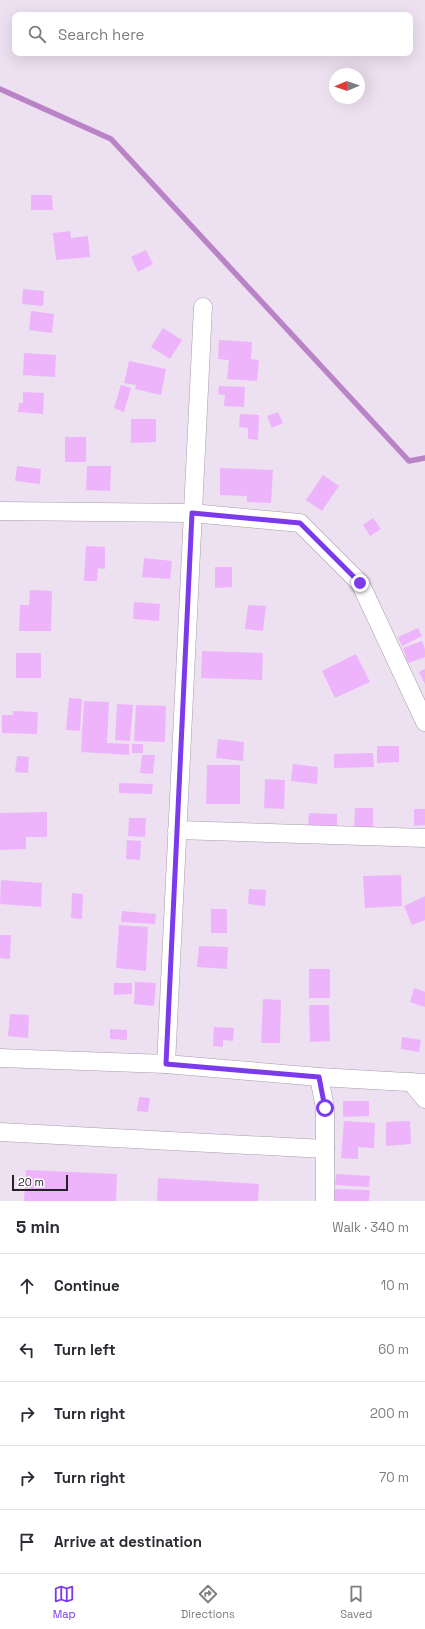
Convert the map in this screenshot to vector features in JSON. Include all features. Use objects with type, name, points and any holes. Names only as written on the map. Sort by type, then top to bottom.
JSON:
[{"type":"street","points":[[166,1064],[203,307]]},
{"type":"street","points":[[0,511],[192,513],[300,523],[360,583],[425,722]]},
{"type":"street","points":[[177,830],[425,838]]},
{"type":"street","points":[[0,1058],[166,1064],[319,1077],[418,1082],[425,1099]]},
{"type":"street","points":[[319,1077],[325,1108],[325,1201]]},
{"type":"street","points":[[0,1132],[325,1149]]},
{"type":"building","points":[[31,195],[52,195],[53,210],[31,210]]},
{"type":"building","points":[[70,231],[71,238],[88,236],[90,257],[56,260],[53,233]]},
{"type":"building","points":[[146,250],[153,264],[138,272],[131,257]]},
{"type":"building","points":[[23,289],[44,291],[43,306],[22,304]]},
{"type":"building","points":[[31,311],[54,314],[52,333],[29,330]]},
{"type":"building","points":[[163,328],[182,340],[170,359],[151,347]]},
{"type":"building","points":[[219,340],[252,342],[251,359],[259,360],[257,381],[227,379],[229,360],[218,359]]},
{"type":"building","points":[[24,353],[56,355],[55,377],[23,375]]},
{"type":"building","points":[[129,361],[166,369],[161,395],[135,389],[136,385],[124,383]]},
{"type":"building","points":[[121,385],[131,388],[124,412],[114,408]]},
{"type":"building","points":[[219,386],[245,387],[244,407],[224,406],[225,395],[218,394]]},
{"type":"building","points":[[23,392],[44,393],[43,414],[18,412],[19,403],[23,403]]},
{"type":"building","points":[[278,412],[283,423],[272,428],[267,416]]},
{"type":"building","points":[[240,414],[259,415],[258,440],[248,439],[248,428],[239,427]]},
{"type":"building","points":[[131,419],[156,419],[156,442],[131,443]]},
{"type":"building","points":[[65,437],[86,437],[86,462],[65,462]]},
{"type":"building","points":[[17,466],[41,469],[40,484],[15,481]]},
{"type":"building","points":[[87,466],[111,466],[110,491],[86,490]]},
{"type":"building","points":[[220,468],[273,470],[271,503],[247,502],[247,496],[220,495]]},
{"type":"building","points":[[323,475],[339,486],[322,511],[306,500]]},
{"type":"building","points":[[373,518],[381,529],[370,536],[363,525]]},
{"type":"building","points":[[86,546],[105,547],[105,569],[98,568],[97,581],[84,581]]},
{"type":"building","points":[[144,558],[172,561],[170,579],[142,577]]},
{"type":"building","points":[[215,567],[232,567],[232,587],[215,588]]},
{"type":"building","points":[[30,590],[52,591],[51,631],[19,631],[20,605],[29,605]]},
{"type":"building","points":[[134,602],[160,604],[159,621],[133,619]]},
{"type":"building","points":[[248,605],[266,606],[263,631],[245,629]]},
{"type":"building","points":[[418,628],[422,636],[402,646],[398,637]]},
{"type":"building","points":[[422,641],[425,649],[425,657],[408,663],[403,648]]},
{"type":"building","points":[[202,651],[263,653],[262,680],[201,678]]},
{"type":"building","points":[[16,653],[41,653],[41,678],[16,678]]},
{"type":"building","points":[[356,654],[370,682],[335,698],[322,671]]},
{"type":"building","points":[[425,669],[425,684],[419,672]]},
{"type":"building","points":[[69,698],[82,699],[80,731],[66,730]]},
{"type":"building","points":[[84,701],[109,702],[107,743],[129,744],[129,755],[81,752]]},
{"type":"building","points":[[117,704],[133,705],[130,741],[115,740]]},
{"type":"building","points":[[136,705],[166,706],[165,742],[134,741]]},
{"type":"building","points":[[13,711],[38,712],[37,734],[2,733],[2,715],[13,715]]},
{"type":"building","points":[[218,739],[244,742],[243,761],[216,758]]},
{"type":"building","points":[[132,744],[143,744],[143,753],[132,753]]},
{"type":"building","points":[[377,746],[399,746],[399,762],[377,763]]},
{"type":"building","points":[[373,753],[374,767],[334,768],[334,754]]},
{"type":"building","points":[[142,755],[155,755],[153,774],[140,773]]},
{"type":"building","points":[[17,756],[29,757],[28,773],[15,772]]},
{"type":"building","points":[[293,764],[318,767],[317,784],[291,781]]},
{"type":"building","points":[[207,765],[240,765],[240,804],[206,804]]},
{"type":"building","points":[[265,779],[285,780],[284,809],[264,808]]},
{"type":"building","points":[[119,783],[153,784],[152,794],[119,793]]},
{"type":"building","points":[[355,808],[373,808],[373,830],[354,830]]},
{"type":"building","points":[[414,809],[425,809],[425,825],[414,826]]},
{"type":"building","points":[[47,812],[47,837],[26,837],[26,849],[0,850],[0,813]]},
{"type":"building","points":[[309,813],[337,814],[337,828],[308,826]]},
{"type":"building","points":[[129,818],[146,818],[145,837],[128,836]]},
{"type":"building","points":[[127,840],[141,841],[140,860],[126,859]]},
{"type":"building","points":[[401,875],[402,906],[365,908],[363,876]]},
{"type":"building","points":[[1,880],[42,883],[41,907],[0,904]]},
{"type":"building","points":[[249,889],[266,890],[265,906],[248,904]]},
{"type":"building","points":[[72,893],[83,894],[82,919],[71,918]]},
{"type":"building","points":[[425,896],[425,920],[412,925],[404,906]]},
{"type":"building","points":[[211,909],[227,909],[227,933],[211,933]]},
{"type":"building","points":[[122,911],[156,914],[155,924],[121,922]]},
{"type":"building","points":[[119,925],[148,927],[146,971],[116,968]]},
{"type":"building","points":[[0,935],[11,935],[10,959],[0,958]]},
{"type":"building","points":[[199,946],[228,947],[227,969],[197,967]]},
{"type":"building","points":[[309,969],[330,969],[330,998],[309,998]]},
{"type":"building","points":[[135,982],[156,983],[154,1006],[134,1004]]},
{"type":"building","points":[[114,983],[132,983],[132,994],[114,995]]},
{"type":"building","points":[[414,988],[425,992],[425,1007],[410,1002]]},
{"type":"building","points":[[263,999],[281,1000],[280,1043],[261,1043]]},
{"type":"building","points":[[309,1005],[329,1005],[330,1041],[310,1042]]},
{"type":"building","points":[[10,1014],[29,1015],[28,1038],[8,1036]]},
{"type":"building","points":[[214,1027],[234,1028],[233,1041],[223,1040],[223,1047],[213,1046]]},
{"type":"building","points":[[110,1029],[127,1030],[127,1040],[110,1039]]},
{"type":"building","points":[[402,1037],[421,1040],[419,1052],[401,1049]]},
{"type":"building","points":[[139,1097],[150,1098],[148,1112],[137,1111]]},
{"type":"building","points":[[343,1101],[369,1101],[369,1116],[343,1117]]},
{"type":"building","points":[[344,1121],[375,1123],[374,1148],[358,1147],[358,1159],[341,1158]]},
{"type":"building","points":[[410,1121],[411,1144],[386,1146],[386,1122]]},
{"type":"building","points":[[26,1170],[117,1174],[116,1201],[24,1201]]},
{"type":"building","points":[[336,1174],[370,1176],[369,1187],[335,1185]]},
{"type":"building","points":[[158,1178],[259,1184],[258,1201],[157,1201]]},
{"type":"building","points":[[335,1189],[370,1190],[369,1201],[334,1201]]},
{"type":"waterway","points":[[0,89],[111,139],[409,461],[425,458]]},
{"type":"route","points":[[325,1108],[319,1077],[166,1064],[192,513],[300,523],[360,583]]}]
